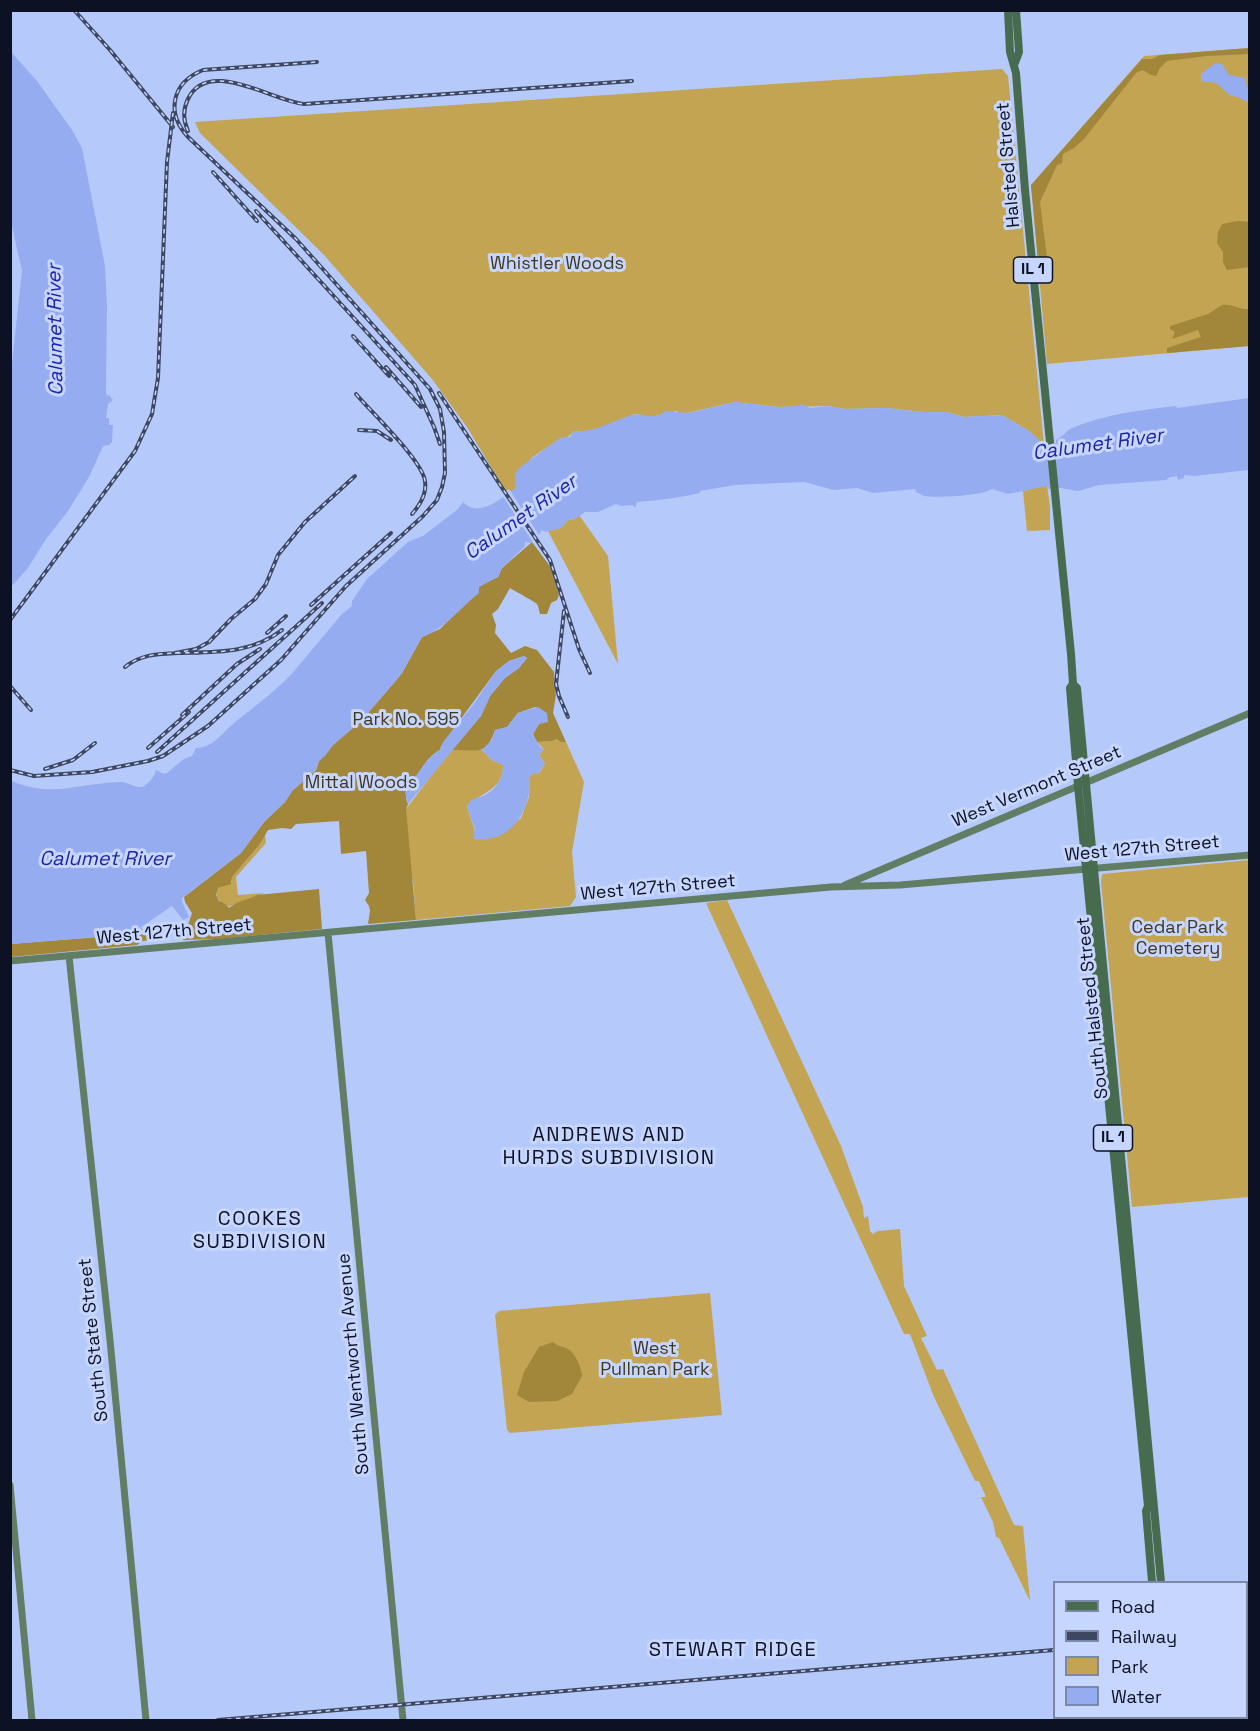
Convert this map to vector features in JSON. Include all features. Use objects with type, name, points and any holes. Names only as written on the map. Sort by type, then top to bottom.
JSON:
[{"type":"main road","name":"Halsted Street","points":[[1008,10],[1010,52],[1015,63],[1050,444]]},
{"type":"main road","name":"Halsted Street","points":[[1015,63],[1019,52],[1016,10]]},
{"type":"main road","name":"South Halsted Street","points":[[1050,444],[1073,684],[1071,688],[1161,1581]]},
{"type":"main road","name":"South Halsted Street","points":[[1091,869],[1147,1501],[1152,1581]]},
{"type":"street","name":"West Vermont Street","points":[[837,887],[1250,713]]},
{"type":"street","name":"West 127th Street","points":[[10,961],[837,887],[900,885],[1250,855]]},
{"type":"street","name":"South Wentworth Avenue","points":[[328,933],[403,1720]]},
{"type":"street","name":"South State Street","points":[[69,956],[146,1720]]},
{"type":"street","points":[[10,1485],[32,1720]]},
{"type":"green space","points":[[1249,48],[1249,346],[1047,364],[1031,185],[1144,56]]},
{"type":"green space","points":[[1249,48],[1249,54],[1167,61],[1156,76],[1143,70],[1136,73],[1084,139],[1063,154],[1062,163],[1057,165],[1040,202],[1048,266],[1046,270],[1039,270],[1031,185],[1142,59],[1152,59],[1160,55]]},
{"type":"green space","name":"Whistler Woods","points":[[1002,69],[1008,76],[1044,445],[1029,431],[1002,415],[964,417],[947,412],[886,408],[779,407],[735,402],[683,414],[676,411],[651,417],[635,414],[593,431],[574,431],[529,461],[520,473],[516,488],[507,494],[467,427],[432,379],[324,255],[200,133],[195,122]]},
{"type":"green space","points":[[1238,221],[1249,222],[1249,267],[1227,270],[1223,262],[1223,252],[1217,243],[1218,232],[1222,224]]},
{"type":"green space","points":[[1222,305],[1249,309],[1249,346],[1167,353],[1167,348],[1201,337],[1198,330],[1172,339],[1175,332],[1170,329],[1170,326],[1208,314]]},
{"type":"green space","points":[[1047,485],[1050,530],[1027,531],[1023,491]]},
{"type":"green space","points":[[579,515],[608,556],[618,664],[548,531],[561,528],[568,520],[575,519]]},
{"type":"green space","name":"Mittal Woods","points":[[532,542],[552,569],[559,595],[557,600],[551,603],[547,614],[540,614],[537,604],[510,588],[498,609],[492,614],[496,625],[495,633],[511,653],[525,646],[537,650],[554,672],[556,695],[553,713],[566,742],[557,739],[537,742],[533,734],[543,722],[545,712],[535,707],[518,713],[507,727],[495,730],[488,745],[483,748],[473,751],[451,750],[481,716],[490,696],[505,678],[519,668],[527,658],[524,656],[509,661],[496,671],[440,750],[424,765],[406,799],[416,920],[368,924],[370,911],[365,900],[369,893],[366,851],[341,854],[339,821],[296,824],[291,829],[268,830],[260,844],[232,877],[231,884],[218,888],[216,895],[219,901],[229,908],[257,895],[319,889],[322,929],[183,940],[192,913],[184,897],[241,853],[264,822],[285,802],[292,791],[316,770],[319,761],[333,745],[361,721],[393,684],[402,673],[422,637],[440,629],[473,596],[479,586],[498,577],[502,568]]},
{"type":"green space","points":[[557,739],[566,742],[584,782],[572,852],[576,897],[570,906],[416,920],[413,880],[377,847],[451,750],[482,750],[492,760],[503,765],[500,780],[496,785],[467,806],[475,832],[482,838],[486,838],[509,828],[521,818],[529,797],[531,774],[540,772],[545,763],[539,755],[544,749],[537,742]]},
{"type":"green space","points":[[265,834],[266,843],[236,877],[238,895],[265,893],[227,907],[217,897],[218,888],[232,882],[232,877],[260,844]]},
{"type":"green space","name":"Cedar Park Cemetery","points":[[1249,860],[1249,1197],[1132,1207],[1102,874]]},
{"type":"green space","points":[[727,900],[841,1146],[863,1207],[864,1218],[868,1216],[870,1231],[873,1234],[878,1231],[900,1229],[904,1286],[927,1336],[921,1338],[937,1370],[943,1369],[1014,1525],[1023,1526],[1030,1601],[999,1538],[996,1537],[993,1522],[981,1497],[986,1497],[979,1481],[975,1481],[934,1397],[910,1334],[904,1334],[706,903]]},
{"type":"green space","points":[[141,928],[151,940],[137,945],[11,957],[11,944],[111,936],[135,933]]},
{"type":"green space","name":"West Pullman Park","points":[[710,1293],[722,1415],[510,1433],[507,1430],[495,1315],[499,1311]]},
{"type":"green space","points":[[553,1342],[573,1354],[582,1376],[572,1394],[557,1401],[529,1402],[517,1395],[524,1372],[539,1347]]},
{"type":"water","name":"Calumet River","points":[[11,52],[37,81],[82,148],[105,266],[106,392],[107,396],[109,395],[113,400],[108,404],[106,418],[109,418],[109,425],[113,425],[112,442],[103,446],[89,477],[68,511],[46,539],[28,568],[11,587],[10,382],[22,271],[11,222]]},
{"type":"water","points":[[1215,63],[1222,64],[1229,75],[1245,78],[1249,91],[1249,103],[1231,96],[1216,83],[1201,81],[1201,74]]},
{"type":"water","name":"Calumet River","points":[[1249,398],[1249,470],[1195,476],[1184,475],[1184,478],[1178,480],[1177,476],[1166,480],[1099,485],[1078,491],[1061,488],[1049,489],[1047,486],[1008,494],[992,489],[948,497],[924,496],[915,489],[873,493],[857,488],[834,490],[804,482],[735,485],[661,500],[637,502],[635,508],[633,505],[616,504],[598,512],[585,512],[575,519],[568,520],[561,528],[545,532],[541,530],[531,543],[525,542],[525,546],[502,568],[498,577],[479,587],[479,593],[452,618],[438,629],[422,637],[402,673],[393,684],[361,721],[333,745],[319,761],[316,770],[292,791],[285,802],[264,822],[241,853],[182,898],[189,917],[183,920],[172,906],[131,934],[11,944],[10,780],[25,786],[52,789],[120,782],[142,787],[151,780],[156,770],[167,773],[184,759],[192,756],[196,748],[207,746],[217,739],[285,680],[342,614],[352,606],[352,601],[367,579],[408,542],[423,536],[458,509],[463,502],[469,507],[483,508],[504,497],[516,488],[515,475],[518,469],[560,438],[570,437],[574,431],[590,430],[638,414],[656,416],[665,411],[689,413],[735,402],[779,407],[802,404],[810,408],[828,406],[845,409],[886,408],[947,412],[964,417],[1002,415],[1029,431],[1045,445],[1056,443],[1056,440],[1072,428],[1110,416],[1150,409],[1176,406],[1177,408]]},
{"type":"water","points":[[524,656],[527,658],[519,668],[505,678],[490,696],[481,716],[408,804],[405,792],[407,788],[426,762],[440,750],[443,742],[473,705],[496,671],[509,661]]},
{"type":"water","points":[[538,707],[547,713],[548,722],[539,724],[533,734],[540,747],[544,749],[539,755],[545,763],[538,774],[534,773],[530,777],[527,802],[522,813],[508,831],[499,836],[474,839],[475,830],[467,806],[472,800],[487,794],[495,787],[503,770],[503,765],[492,760],[482,750],[492,740],[495,730],[507,727],[518,713]]},
{"type":"pier","points":[[509,489],[541,538],[534,544],[502,495]]},
{"type":"railway","points":[[74,10],[173,127]]},
{"type":"railway","points":[[10,770],[34,776],[92,772],[163,756],[208,726],[281,660],[346,586],[423,516],[437,500],[445,473],[444,432],[440,409],[430,389],[296,239],[188,137],[177,118],[175,99],[178,91],[192,76],[203,70],[317,62]]},
{"type":"railway","points":[[188,131],[184,115],[188,99],[197,87],[210,82],[225,81],[304,104],[632,81]]},
{"type":"railway","points":[[10,620],[135,451],[152,414],[158,378],[167,162],[173,113]]},
{"type":"railway","points":[[213,172],[257,221]]},
{"type":"railway","points":[[256,211],[415,385],[440,444]]},
{"type":"railway","points":[[353,336],[389,376]]},
{"type":"railway","points":[[386,367],[421,407]]},
{"type":"railway","points":[[439,393],[550,560],[579,649],[590,673]]},
{"type":"railway","points":[[356,394],[395,436],[422,472],[425,481],[424,495],[412,514]]},
{"type":"railway","points":[[359,430],[377,431],[391,440]]},
{"type":"railway","points":[[175,653],[196,649],[209,642],[255,599],[266,584],[278,555],[305,522],[355,476]]},
{"type":"railway","points":[[311,605],[391,533]]},
{"type":"railway","points":[[157,752],[322,603]]},
{"type":"railway","points":[[564,611],[556,684],[568,717]]},
{"type":"railway","points":[[267,633],[286,616]]},
{"type":"railway","points":[[125,667],[137,659],[150,656],[219,652],[245,648],[258,644],[282,630]]},
{"type":"railway","points":[[182,715],[237,664],[260,649]]},
{"type":"railway","points":[[10,686],[31,710]]},
{"type":"railway","points":[[148,748],[189,712]]},
{"type":"railway","points":[[45,769],[73,760],[95,743]]},
{"type":"railway","points":[[218,1720],[1053,1650]]},
{"type":"district","name":"ANDREWS AND HURDS SUBDIVISION","points":[[609,1148]]},
{"type":"district","name":"COOKES SUBDIVISION","points":[[260,1232]]},
{"type":"district","name":"STEWART RIDGE","points":[[733,1651]]},
{"type":"park label","name":"Park No. 595","points":[[406,720]]}]
